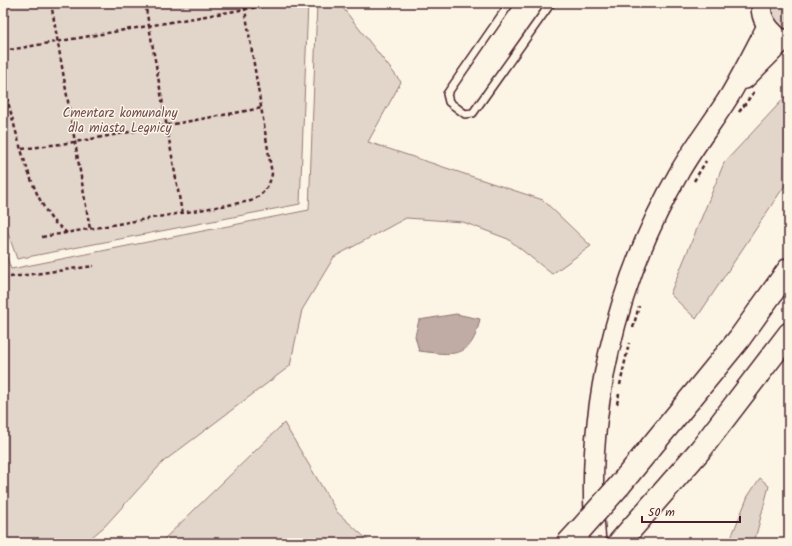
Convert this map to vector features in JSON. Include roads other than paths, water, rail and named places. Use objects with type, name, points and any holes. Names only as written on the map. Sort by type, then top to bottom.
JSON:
[{"type":"highway","points":[[581,539],[619,486],[739,339],[789,269]]},
{"type":"highway","points":[[620,542],[701,449],[789,334]]},
{"type":"main road","points":[[730,94],[787,40],[775,34],[767,26],[762,17],[762,3]]},
{"type":"main road","points":[[581,539],[593,492],[594,458],[602,387],[617,321],[639,256],[680,171],[730,94],[767,26]]},
{"type":"lane","points":[[510,3],[447,94],[448,102],[465,114],[473,113],[551,3]]},
{"type":"park label","name":"Cmentarz komunalny dla miasta Legnicy","points":[[120,120]]}]
